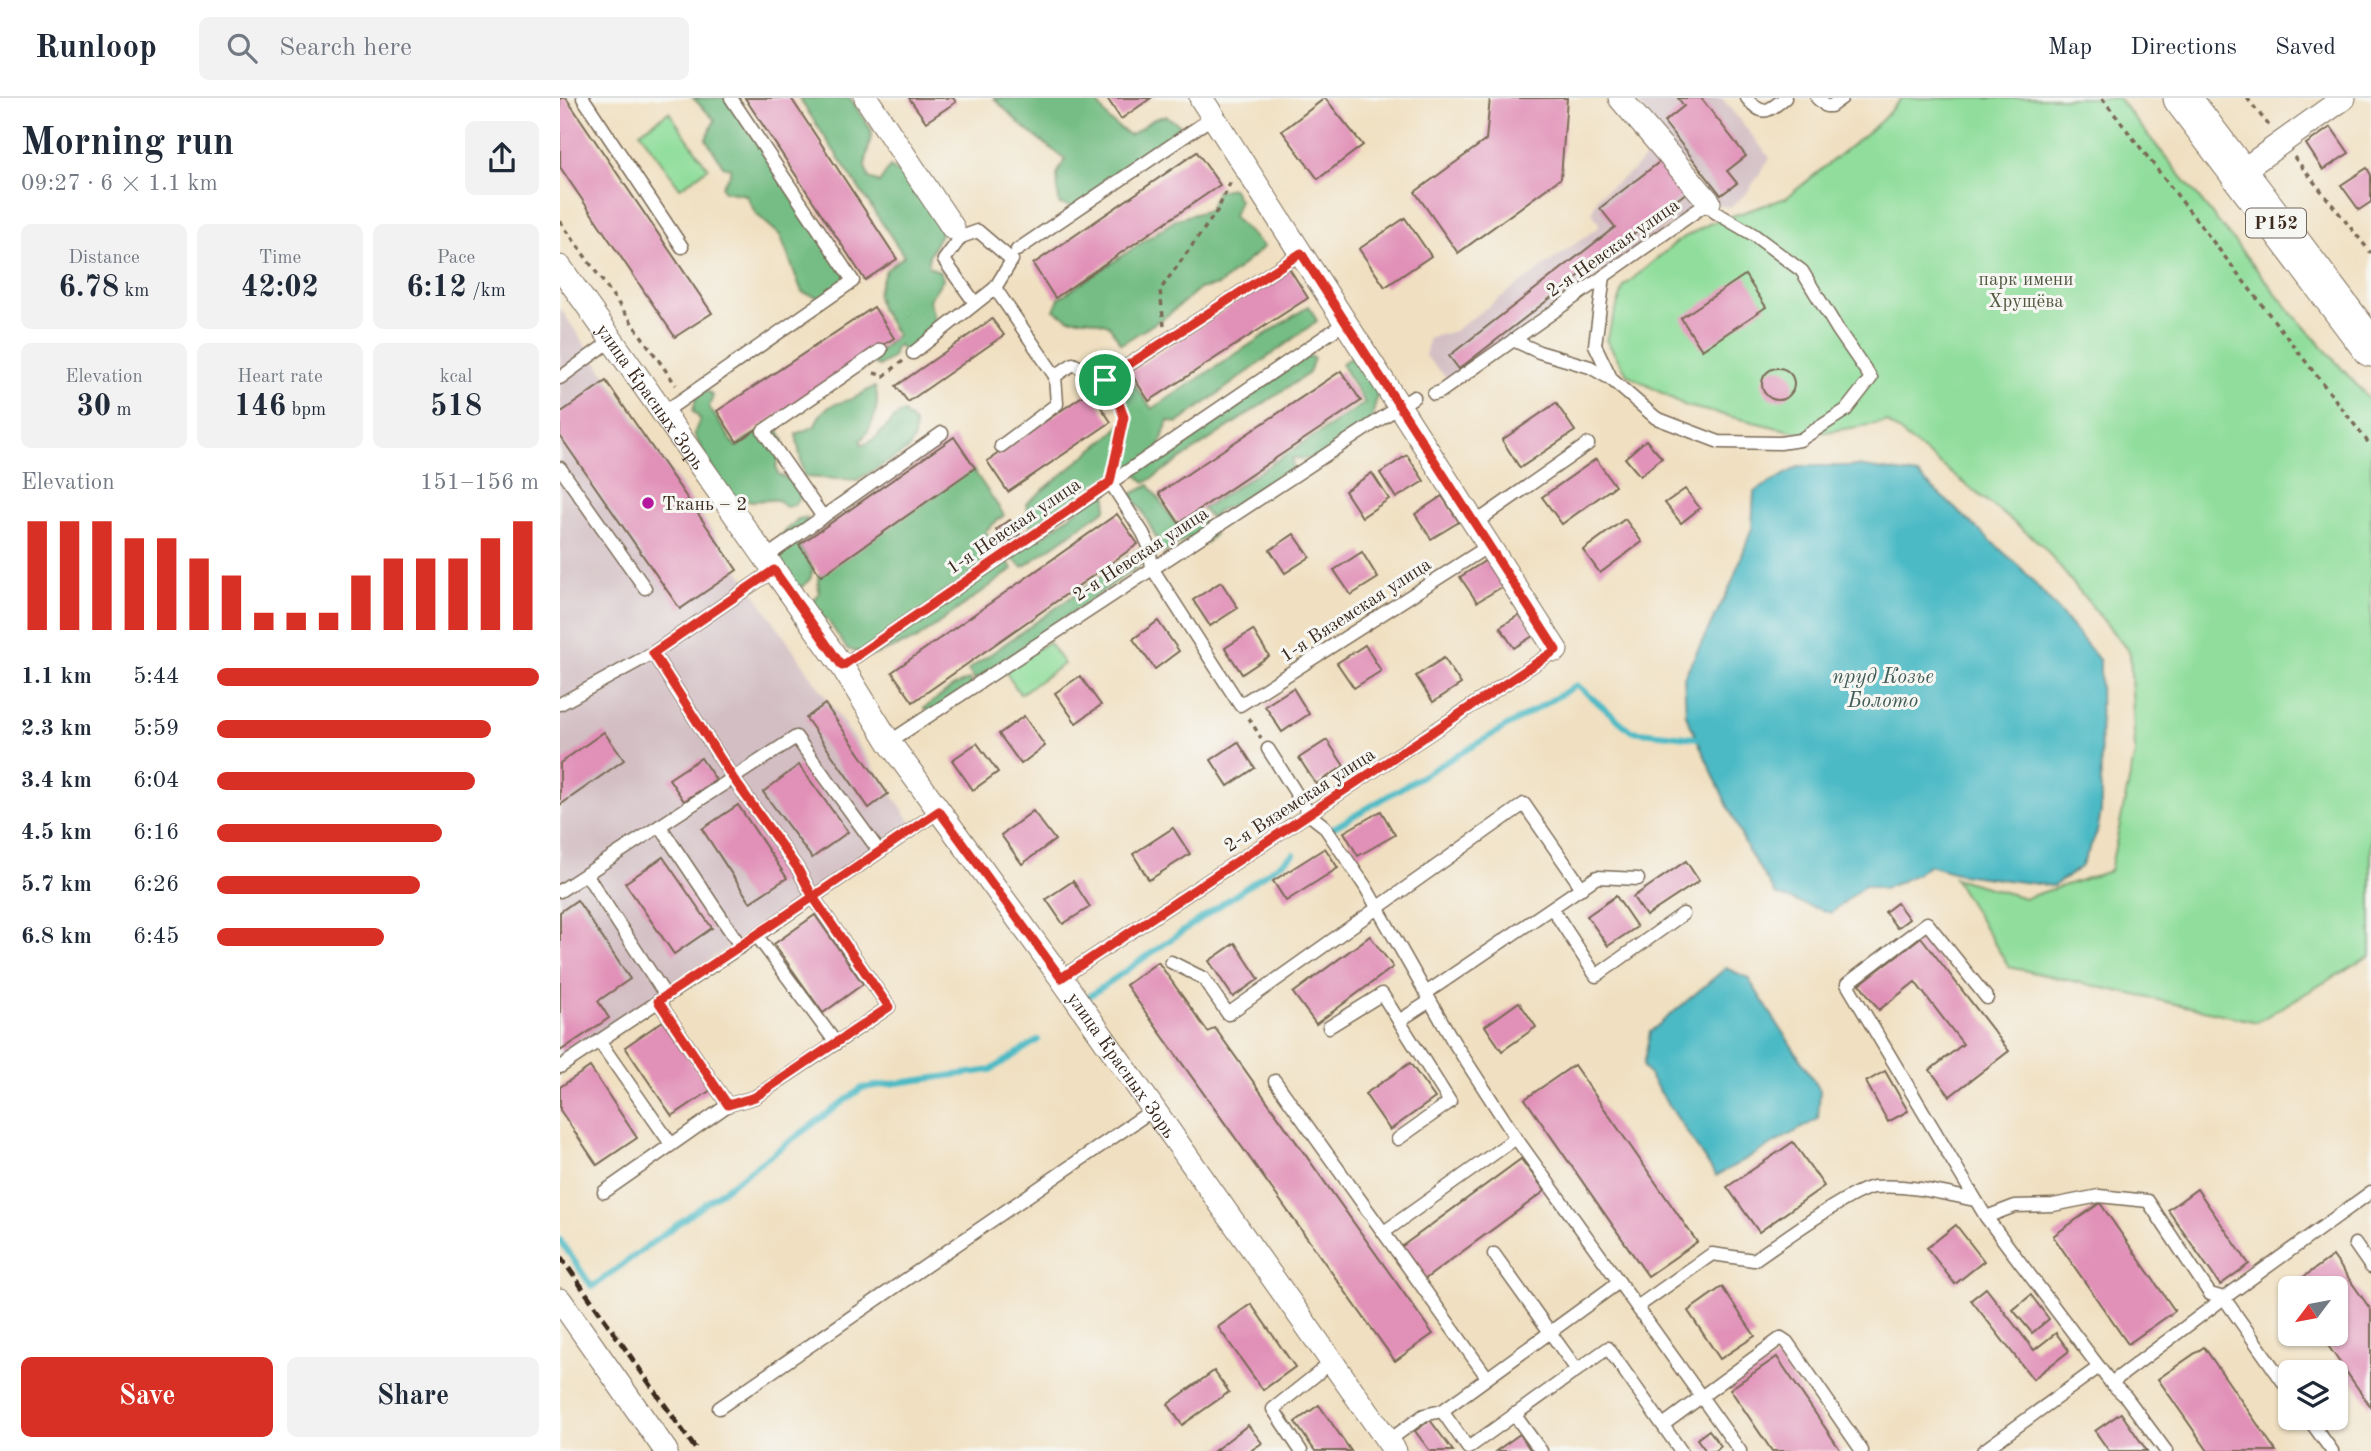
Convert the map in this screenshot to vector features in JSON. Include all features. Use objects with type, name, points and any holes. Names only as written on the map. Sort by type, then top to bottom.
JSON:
[{"type":"main road","name":"Р152","points":[[2182,98],[2371,347]]},
{"type":"street","points":[[866,98],[957,232]]},
{"type":"street","points":[[1620,98],[1709,202]]},
{"type":"street","points":[[2239,173],[2343,98]]},
{"type":"street","points":[[1207,107],[1346,322],[1407,402],[1475,523],[1556,650]]},
{"type":"street","name":"улица Красных Зорь","points":[[560,267],[842,666],[889,742],[1061,978],[1392,1446]]},
{"type":"street","points":[[560,1300],[666,1451]]},
{"type":"lane","points":[[583,98],[682,247]]},
{"type":"lane","points":[[663,413],[853,281],[732,98]]},
{"type":"lane","points":[[1747,98],[1757,110],[1768,111],[1785,98]]},
{"type":"lane","points":[[1817,98],[1826,106],[1831,106],[1842,98]]},
{"type":"lane","points":[[1017,250],[1207,107]]},
{"type":"lane","points":[[1513,340],[1539,352],[1590,368],[1611,379],[1656,418],[1719,442],[1780,443],[1800,440],[1846,410],[1871,377],[1802,271],[1754,234],[1715,212],[1709,202]]},
{"type":"lane","name":"2-я Невская улица","points":[[1434,394],[1709,202]]},
{"type":"lane","points":[[913,353],[995,288],[1012,260],[978,231],[957,232],[944,260],[975,303]]},
{"type":"lane","points":[[1055,376],[1073,364],[1105,380],[1301,253]]},
{"type":"lane","points":[[1604,276],[1595,345],[1611,379]]},
{"type":"lane","points":[[995,288],[1055,376],[1057,404],[1000,446]]},
{"type":"lane","name":"1-я Невская улица","points":[[842,666],[1346,322]]},
{"type":"lane","points":[[560,378],[612,340]]},
{"type":"lane","points":[[823,517],[764,431],[881,350]]},
{"type":"lane","name":"2-я Невская улица","points":[[889,742],[1407,402]]},
{"type":"lane","points":[[560,704],[653,653],[770,564],[823,517],[942,433]]},
{"type":"lane","points":[[1475,523],[1588,444]]},
{"type":"lane","points":[[560,468],[645,588]]},
{"type":"lane","points":[[1110,482],[1143,533],[1149,546],[1152,568],[1240,705]]},
{"type":"lane","name":"1-я Вяземская улица","points":[[1240,705],[1490,545]]},
{"type":"lane","name":"2-я Вяземская улица","points":[[1061,978],[1556,650]]},
{"type":"lane","points":[[604,1192],[728,1105],[755,1097],[889,1007],[813,897],[798,869],[733,778],[653,653]]},
{"type":"lane","points":[[560,891],[796,737],[879,851]]},
{"type":"lane","points":[[1268,749],[1310,815],[1324,826],[1377,907],[1453,1041],[1516,1138],[1740,1451]]},
{"type":"lane","points":[[1171,962],[1203,978],[1228,1014],[1524,804],[1581,888]]},
{"type":"lane","points":[[560,1067],[939,811]]},
{"type":"lane","points":[[660,826],[741,947]]},
{"type":"lane","points":[[586,874],[728,1105]]},
{"type":"lane","points":[[1399,1021],[1428,997],[1597,877],[1638,879]]},
{"type":"lane","points":[[1552,908],[1596,976],[1683,914]]},
{"type":"lane","points":[[1987,998],[1927,923],[1847,984],[1986,1217],[2111,1384],[2126,1397],[2166,1451]]},
{"type":"lane","points":[[757,936],[836,1043]]},
{"type":"lane","points":[[1329,1027],[1382,994],[1450,1102],[1398,1139]]},
{"type":"lane","points":[[599,1041],[671,1144]]},
{"type":"lane","points":[[1275,1081],[1487,1377]]},
{"type":"lane","points":[[719,1408],[1154,1109]]},
{"type":"lane","points":[[1384,1232],[1516,1138]]},
{"type":"lane","points":[[1637,1307],[1712,1254],[1754,1260],[1838,1204],[1871,1187],[1918,1189],[1975,1200]]},
{"type":"lane","points":[[2111,1384],[2371,1192]]},
{"type":"lane","points":[[1986,1217],[2015,1206],[2053,1205],[2099,1196],[2148,1201],[2210,1294],[2224,1298],[2278,1375]]},
{"type":"lane","points":[[2355,1244],[2371,1267]]},
{"type":"lane","points":[[1494,1254],[1577,1370]]},
{"type":"lane","points":[[1392,1446],[1424,1416],[1441,1410],[1619,1282]]},
{"type":"lane","points":[[1662,1425],[1781,1338],[1787,1342],[1862,1451]]},
{"type":"lane","points":[[1441,1410],[1467,1449],[1608,1348],[1681,1451]]},
{"type":"lane","points":[[1301,1451],[1273,1409],[1332,1362]]},
{"type":"lane","points":[[1983,1451],[2099,1367]]},
{"type":"lane","points":[[1514,1414],[1541,1451]]},
{"type":"lane","points":[[2317,1430],[2332,1451]]},
{"type":"path","points":[[2102,98],[2371,446]]},
{"type":"path","points":[[2247,98],[2371,253]]},
{"type":"path","points":[[1166,339],[1160,290],[1217,211],[1241,160]]},
{"type":"path","points":[[560,221],[685,398]]},
{"type":"path","points":[[1105,380],[1124,417],[1110,482]]},
{"type":"path","points":[[1240,705],[1268,749]]},
{"type":"shaded area","points":[[1634,98],[1722,98],[1770,158],[1747,193],[1731,207],[1716,205]]},
{"type":"shaded area","points":[[1657,146],[1704,202],[1450,381],[1425,356],[1429,338],[1454,331],[1600,226],[1592,212],[1598,196],[1631,172]]},
{"type":"shaded area","points":[[560,308],[911,822],[560,1062]]},
{"type":"green space","points":[[693,98],[729,98],[853,281],[823,299],[802,292],[780,235],[756,214],[746,195],[723,191],[722,186],[730,174],[730,168],[723,166],[706,139],[715,120]]},
{"type":"green space","points":[[799,98],[850,98],[872,131],[865,166],[869,178],[879,183],[890,167],[899,173],[921,195],[942,232],[929,255],[928,266],[940,272],[943,279],[929,300],[936,325],[906,354],[899,345],[895,348],[893,357],[879,366],[869,361],[897,335],[880,308],[877,293],[886,270],[904,256]]},
{"type":"green space","points":[[994,98],[1094,98],[1109,120],[1129,135],[1149,122],[1166,116],[1180,125],[1174,134],[1121,179],[1075,207],[1059,204],[1057,175],[1065,159],[1023,127]]},
{"type":"green space","name":"парк имени Хрущёва","points":[[1902,98],[2118,98],[2292,313],[2371,401],[2371,955],[2257,1022],[2009,967],[1954,878],[2025,898],[2110,871],[2135,753],[2130,653],[2041,544],[1887,422],[1808,435],[1686,406],[1628,375],[1606,340],[1624,286],[1679,240],[1711,223],[1786,198],[1880,122]]},
{"type":"green space","points":[[669,112],[708,168],[680,188],[640,132]]},
{"type":"green space","points":[[1232,188],[1239,200],[1233,217],[1264,247],[1219,285],[1199,289],[1168,315],[1121,344],[1109,325],[1089,319],[1070,319],[1054,310],[1059,298],[1177,219],[1209,210],[1217,191]]},
{"type":"green space","points":[[1309,306],[1317,321],[1178,423],[1168,421],[1160,445],[1170,451],[1185,436],[1205,429],[1299,353],[1314,358],[1309,373],[1145,483],[1128,465],[1032,533],[1026,504],[1113,433],[1128,417],[1113,382],[1127,374],[1152,409]]},
{"type":"green space","points":[[1360,351],[1378,392],[1371,422],[1341,447],[1337,460],[1292,458],[1293,471],[1234,505],[1219,510],[1211,518],[1202,509],[1365,403],[1341,364]]},
{"type":"green space","points":[[875,387],[876,408],[872,422],[861,440],[862,445],[873,439],[903,412],[915,424],[914,438],[909,449],[857,480],[804,477],[796,434],[815,426],[822,413],[830,406]]},
{"type":"green space","points":[[704,391],[713,396],[709,407],[736,447],[756,434],[779,430],[784,441],[776,466],[778,474],[798,484],[802,495],[794,505],[786,507],[778,500],[739,499],[726,488],[694,434],[700,419],[693,411],[696,398]]},
{"type":"green space","points":[[972,468],[1004,515],[985,531],[1013,569],[917,639],[871,656],[847,649],[827,619],[820,616],[812,605],[819,593],[818,576]]},
{"type":"green space","points":[[1149,485],[1176,524],[1197,514],[1215,534],[1206,543],[1188,546],[1191,536],[1164,553],[1142,510],[1130,495]]},
{"type":"green space","points":[[1102,491],[1107,497],[1106,509],[1023,567],[1011,558],[1014,545],[1028,538],[1040,539]]},
{"type":"green space","points":[[807,518],[805,527],[794,536],[813,569],[810,579],[802,587],[796,584],[779,563],[780,537],[798,519]]},
{"type":"green space","points":[[1141,548],[1149,559],[975,680],[968,670]]},
{"type":"green space","points":[[1048,642],[1064,664],[1020,694],[1005,671]]},
{"type":"green space","points":[[970,679],[972,686],[931,714],[924,708],[954,686]]},
{"type":"water","name":"пруд Козье Болото","points":[[1800,466],[1857,466],[1918,475],[2022,569],[2100,661],[2101,812],[2097,832],[2081,867],[2053,886],[1960,874],[1928,865],[1917,874],[1884,889],[1865,885],[1831,913],[1776,895],[1748,850],[1686,715],[1684,677],[1732,583],[1752,528],[1754,492]]},
{"type":"water","points":[[1726,968],[1748,978],[1820,1090],[1818,1119],[1716,1176],[1643,1066],[1650,1032]]},
{"type":"building","points":[[560,98],[566,98],[712,313],[675,337],[560,167]]},
{"type":"building","points":[[745,98],[791,98],[897,259],[865,280]]},
{"type":"building","points":[[909,98],[953,98],[956,102],[926,122]]},
{"type":"building","points":[[1107,98],[1151,98],[1121,119]]},
{"type":"building","points":[[1325,98],[1363,145],[1318,179],[1282,131]]},
{"type":"building","points":[[1490,98],[1567,98],[1561,178],[1458,253],[1415,192],[1486,140]]},
{"type":"building","points":[[1678,98],[1701,98],[1746,156],[1727,171],[1737,183],[1721,195],[1664,122],[1684,106]]},
{"type":"building","points":[[2331,127],[2349,153],[2323,170],[2306,144]]},
{"type":"building","points":[[1197,152],[1220,185],[1055,298],[1033,264]]},
{"type":"building","points":[[1662,160],[1687,192],[1459,369],[1449,356],[1615,227],[1600,208]]},
{"type":"building","points":[[2367,168],[2371,175],[2371,202],[2359,210],[2341,185]]},
{"type":"building","points":[[1405,218],[1431,256],[1385,287],[1359,249]]},
{"type":"building","points":[[1289,268],[1308,298],[1149,401],[1130,372]]},
{"type":"building","points":[[1745,275],[1766,307],[1702,350],[1681,318]]},
{"type":"building","points":[[874,307],[894,338],[737,442],[717,411]]},
{"type":"building","points":[[992,319],[1004,335],[908,402],[896,386]]},
{"type":"building","points":[[1778,368],[1789,373],[1794,384],[1789,395],[1778,400],[1767,395],[1762,384],[1767,373]]},
{"type":"building","points":[[1341,371],[1361,401],[1179,523],[1159,493]]},
{"type":"building","name":"Ткань – 2","points":[[606,381],[737,570],[680,609],[560,436],[560,413]]},
{"type":"building","points":[[1090,391],[1111,422],[1008,492],[987,461]]},
{"type":"building","points":[[1556,403],[1575,431],[1520,468],[1502,440]]},
{"type":"building","points":[[954,437],[975,468],[821,576],[799,545]]},
{"type":"building","points":[[1646,440],[1662,458],[1640,476],[1625,458]]},
{"type":"building","points":[[1407,455],[1424,481],[1396,498],[1380,473]]},
{"type":"building","points":[[1596,459],[1615,486],[1562,524],[1542,497]]},
{"type":"building","points":[[1372,473],[1389,499],[1362,517],[1345,491]]},
{"type":"building","points":[[1685,489],[1700,508],[1681,523],[1665,503]]},
{"type":"building","points":[[1442,496],[1459,522],[1431,539],[1415,514]]},
{"type":"building","points":[[1117,514],[1138,544],[913,702],[892,672]]},
{"type":"building","points":[[1625,519],[1642,542],[1600,573],[1583,550]]},
{"type":"building","points":[[1010,520],[1020,534],[1006,544],[996,530]]},
{"type":"building","points":[[1294,534],[1310,557],[1285,573],[1270,550]]},
{"type":"building","points":[[1362,552],[1378,578],[1351,595],[1334,570]]},
{"type":"building","points":[[1488,559],[1505,585],[1477,602],[1460,577]]},
{"type":"building","points":[[1221,582],[1238,608],[1210,626],[1193,600]]},
{"type":"building","points":[[1522,613],[1536,634],[1514,648],[1500,627]]},
{"type":"building","points":[[1158,621],[1179,651],[1155,669],[1133,639]]},
{"type":"building","points":[[1253,630],[1269,656],[1242,674],[1225,648]]},
{"type":"building","points":[[1365,645],[1381,671],[1354,688],[1337,663]]},
{"type":"building","points":[[1444,658],[1461,684],[1433,702],[1416,676]]},
{"type":"building","points":[[1080,676],[1101,705],[1076,723],[1055,693]]},
{"type":"building","points":[[1293,688],[1309,714],[1282,732],[1265,706]]},
{"type":"building","points":[[825,704],[888,794],[869,808],[806,718]]},
{"type":"building","points":[[1024,716],[1045,746],[1021,764],[999,734]]},
{"type":"building","points":[[604,732],[624,760],[560,805],[560,763]]},
{"type":"building","points":[[1327,740],[1344,766],[1316,784],[1299,758]]},
{"type":"building","points":[[1238,742],[1255,768],[1228,786],[1211,760]]},
{"type":"building","points":[[977,743],[998,772],[973,790],[952,760]]},
{"type":"building","points":[[701,758],[716,780],[684,801],[669,779]]},
{"type":"building","points":[[799,765],[848,832],[812,858],[763,792]]},
{"type":"building","points":[[738,805],[787,878],[750,902],[702,829]]},
{"type":"building","points":[[1033,811],[1055,840],[1022,864],[1001,835]]},
{"type":"building","points":[[1381,811],[1395,835],[1358,856],[1344,832]]},
{"type":"building","points":[[1173,828],[1190,854],[1149,880],[1133,854]]},
{"type":"building","points":[[1325,848],[1338,868],[1286,901],[1273,881]]},
{"type":"building","points":[[663,857],[712,928],[674,954],[625,883]]},
{"type":"building","points":[[1686,861],[1699,881],[1646,916],[1633,897]]},
{"type":"building","points":[[1073,881],[1090,907],[1063,924],[1046,899]]},
{"type":"building","points":[[1616,896],[1637,927],[1608,946],[1587,916]]},
{"type":"building","points":[[577,900],[630,979],[598,1001],[609,1018],[560,1051],[560,912]]},
{"type":"building","points":[[1897,903],[1909,919],[1897,928],[1885,912]]},
{"type":"building","points":[[815,915],[863,984],[823,1013],[774,944]]},
{"type":"building","points":[[1370,936],[1393,967],[1316,1024],[1293,993]]},
{"type":"building","points":[[1921,937],[2009,1051],[1950,1096],[1930,1070],[1963,1044],[1915,982],[1879,1010],[1860,984]]},
{"type":"building","points":[[1235,943],[1259,979],[1233,997],[1209,961]]},
{"type":"building","points":[[1158,962],[1208,1032],[1215,1028],[1433,1334],[1395,1361],[1126,985]]},
{"type":"building","points":[[1519,1002],[1536,1027],[1502,1051],[1485,1026]]},
{"type":"building","points":[[663,1021],[711,1090],[672,1116],[625,1047]]},
{"type":"building","points":[[1410,1063],[1435,1098],[1390,1130],[1365,1094]]},
{"type":"building","points":[[1574,1065],[1697,1242],[1648,1276],[1525,1099]]},
{"type":"building","points":[[590,1067],[637,1138],[597,1165],[560,1110],[560,1087]]},
{"type":"building","points":[[1885,1071],[1908,1111],[1888,1122],[1866,1082]]},
{"type":"building","points":[[1793,1142],[1824,1186],[1759,1232],[1727,1187]]},
{"type":"building","points":[[1521,1159],[1545,1191],[1425,1279],[1401,1247]]},
{"type":"building","points":[[2197,1189],[2249,1264],[2220,1285],[2168,1210]]},
{"type":"building","points":[[2100,1203],[2175,1311],[2128,1344],[2053,1236]]},
{"type":"building","points":[[1956,1225],[1984,1261],[1955,1284],[1927,1248]]},
{"type":"building","points":[[2333,1256],[2347,1276],[2305,1276]]},
{"type":"building","points":[[2348,1277],[2371,1310],[2371,1407],[2348,1374],[2348,1360],[2338,1360],[2328,1346],[2348,1346]]},
{"type":"building","points":[[1722,1287],[1755,1336],[1720,1359],[1688,1311]]},
{"type":"building","points":[[1986,1288],[2034,1350],[2056,1333],[2069,1351],[2033,1379],[1971,1300]]},
{"type":"building","points":[[2031,1295],[2049,1319],[2032,1333],[2013,1310]]},
{"type":"building","points":[[1251,1304],[1295,1367],[1263,1390],[1218,1327]]},
{"type":"building","points":[[2204,1347],[2276,1451],[2208,1451],[2158,1379]]},
{"type":"building","points":[[1777,1357],[1841,1451],[1772,1451],[1730,1389]]},
{"type":"building","points":[[1214,1371],[1229,1392],[1182,1425],[1168,1404]]},
{"type":"building","points":[[1319,1405],[1351,1451],[1315,1451],[1295,1422]]},
{"type":"building","points":[[2121,1413],[2147,1451],[2109,1451],[2095,1431]]},
{"type":"building","points":[[1430,1420],[1453,1451],[1430,1451],[1415,1431]]},
{"type":"building","points":[[1248,1425],[1262,1443],[1250,1451],[1214,1451]]},
{"type":"building","points":[[1709,1430],[1721,1446],[1714,1451],[1706,1451],[1697,1439]]},
{"type":"building","points":[[1520,1434],[1531,1451],[1496,1451]]},
{"type":"waterway","points":[[1333,828],[1577,685],[1631,731],[1696,738]]},
{"type":"waterway","points":[[1088,997],[1294,854]]},
{"type":"waterway","points":[[560,1240],[592,1287],[862,1088],[991,1070],[1038,1040]]},
{"type":"railway","points":[[560,1256],[697,1451]]},
{"type":"place","name":"Ткань – 2","points":[[648,503]]},
{"type":"route","points":[[1105,380],[1124,417],[1110,482],[842,666],[774,570],[653,653],[733,778],[798,869],[813,897],[658,1001],[728,1105],[755,1097],[889,1007],[813,897],[939,811],[1061,978],[1556,650],[1301,253],[1105,380]]}]
